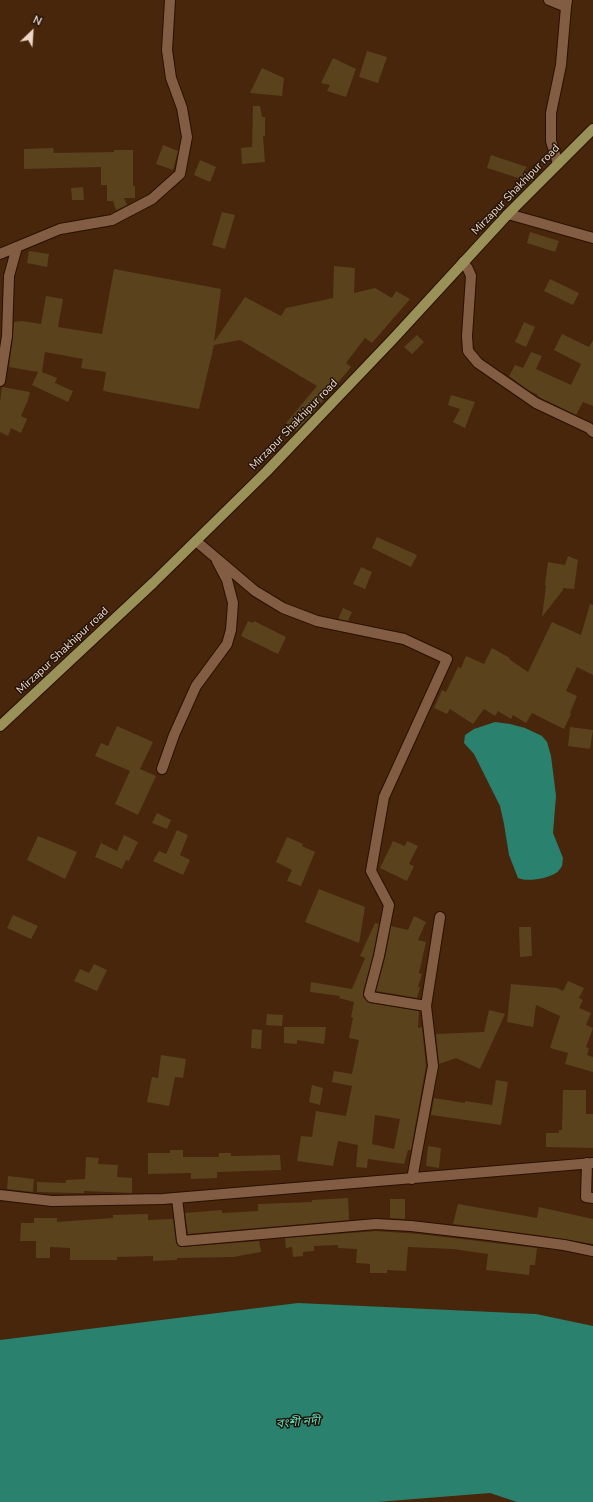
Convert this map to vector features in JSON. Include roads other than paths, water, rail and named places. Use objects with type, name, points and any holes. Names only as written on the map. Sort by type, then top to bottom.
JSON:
[{"type":"main road","name":"Mirzapur Shakhipur road","points":[[0,726],[266,472],[393,339],[508,214],[593,129]]},
{"type":"street","points":[[0,254],[60,229],[112,220],[152,199],[180,174],[187,137],[182,108],[171,78],[167,50],[170,0]]},
{"type":"street","points":[[550,0],[567,4],[561,65],[551,113],[551,141],[558,164]]},
{"type":"street","points":[[508,214],[593,238]]},
{"type":"street","points":[[0,381],[7,336],[9,276],[17,247]]},
{"type":"street","points":[[463,262],[471,276],[467,336],[468,351],[478,363],[536,403],[589,428],[593,432]]},
{"type":"street","points":[[196,540],[255,591],[283,608],[317,621],[404,640],[448,659],[384,797],[371,871],[388,905],[379,956],[369,994],[371,997],[426,1006]]},
{"type":"street","points":[[162,769],[174,735],[196,686],[227,644],[231,630],[233,603],[227,580],[214,556]]},
{"type":"street","points":[[412,1179],[433,1066],[426,1006],[440,917]]},
{"type":"street","points":[[0,1195],[52,1201],[177,1198],[590,1163],[586,1197],[593,1198]]},
{"type":"street","points":[[177,1198],[182,1241],[376,1224],[489,1235],[564,1245],[593,1251]]},
{"type":"water","points":[[495,722],[525,728],[542,736],[547,742],[551,756],[556,796],[553,833],[563,858],[562,866],[559,870],[547,877],[532,880],[518,878],[509,855],[500,806],[474,754],[464,743],[465,735],[474,729]]},
{"type":"water","name":"বংশী নদী","points":[[298,1303],[536,1314],[593,1326],[593,1502],[517,1502],[490,1493],[377,1502],[0,1502],[0,1340]]}]
